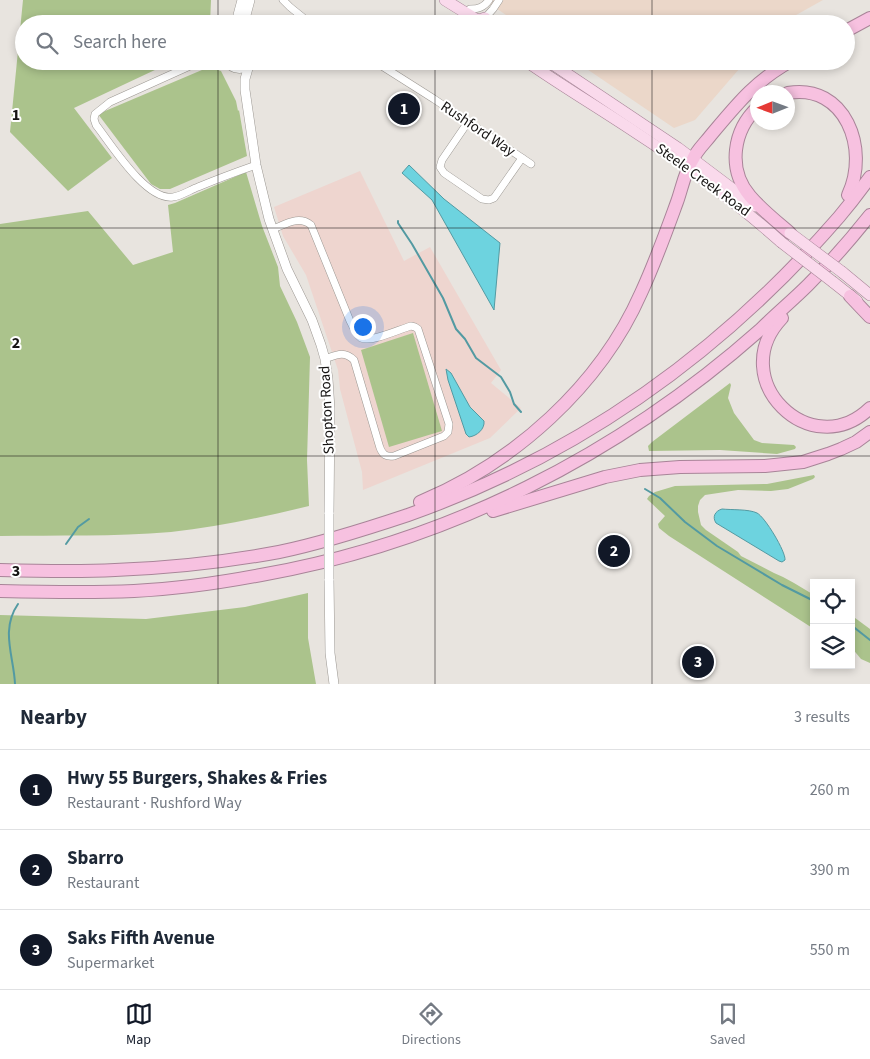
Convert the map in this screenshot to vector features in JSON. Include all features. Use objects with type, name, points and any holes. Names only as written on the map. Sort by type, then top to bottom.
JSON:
[{"type":"highway","points":[[855,26],[870,18]]},
{"type":"highway","points":[[279,552],[398,512],[448,489],[504,455],[558,412],[590,376],[610,349],[641,295],[691,164],[731,111],[749,91],[778,70]]},
{"type":"highway","points":[[780,281],[851,191],[860,170],[861,154],[859,139],[854,124],[844,112],[827,99],[811,93],[795,92]]},
{"type":"highway","points":[[750,116],[745,121],[739,134],[735,151],[736,168],[749,195],[786,238]]},
{"type":"highway","points":[[0,570],[113,570],[161,567],[205,563],[279,552],[347,534],[421,510],[480,487],[555,450],[608,418],[651,390],[687,362],[726,331],[780,281],[840,215],[870,178]]},
{"type":"highway","points":[[429,530],[478,510],[551,476],[634,427],[672,400],[739,348],[809,284],[870,214]]},
{"type":"highway","points":[[809,284],[772,329],[765,346],[763,362],[765,379],[773,397],[784,410],[800,420],[815,425],[831,426],[849,422],[858,418],[870,408]]},
{"type":"highway","points":[[850,296],[870,317]]},
{"type":"highway","points":[[0,591],[133,591],[226,581],[292,569],[371,549],[581,483],[622,473],[660,468],[765,466],[803,462],[835,452],[856,442],[870,432]]},
{"type":"main road","points":[[436,0],[458,15]]},
{"type":"main road","points":[[445,0],[469,15]]},
{"type":"main road","points":[[458,0],[480,15]]},
{"type":"main road","name":"Steele Creek Road","points":[[540,70],[628,127],[691,164]]},
{"type":"main road","name":"Steele Creek Road","points":[[558,70],[691,164],[755,218],[842,272],[870,295]]},
{"type":"main road","name":"Steele Creek Road","points":[[786,238],[833,282],[870,312]]},
{"type":"street","points":[[238,15],[242,0]]},
{"type":"street","points":[[246,15],[250,0]]},
{"type":"street","points":[[283,0],[300,15]]},
{"type":"street","points":[[470,9],[478,9],[489,0]]},
{"type":"street","points":[[491,15],[499,0]]},
{"type":"street","points":[[180,70],[110,102],[95,114],[96,125],[139,179],[151,190],[164,197],[175,196],[256,166]]},
{"type":"street","name":"Shopton Road","points":[[232,70],[245,90]]},
{"type":"street","name":"Shopton Road","points":[[248,70],[245,79],[245,90],[256,166],[264,199],[287,269],[312,320],[321,345],[328,379],[330,409],[330,653],[334,684]]},
{"type":"street","name":"Rushford Way","points":[[388,70],[531,164]]},
{"type":"street","points":[[468,122],[442,160],[440,168],[444,173],[482,199],[489,200],[494,198],[522,158]]},
{"type":"street","points":[[273,229],[298,220],[311,225],[352,325],[361,338],[370,339],[411,326],[418,329],[449,424],[448,432],[444,436],[388,457],[382,453],[380,448],[354,360],[347,354],[325,359]]},
{"type":"shaded area","points":[[484,0],[823,0],[796,15],[506,15]]},
{"type":"shaded area","points":[[588,70],[738,70],[695,120],[674,128]]},
{"type":"shaded area","points":[[360,171],[404,261],[430,247],[501,370],[491,383],[521,408],[490,438],[363,490],[362,472],[340,389],[338,370],[306,275],[283,236],[274,207]]},
{"type":"green space","points":[[23,0],[211,0],[210,15],[22,15]]},
{"type":"green space","points":[[16,70],[155,70],[74,108],[112,158],[68,191],[10,132]]},
{"type":"green space","points":[[202,70],[218,70],[221,71],[236,101],[247,156],[170,189],[160,189],[151,184],[98,114]]},
{"type":"green space","points":[[246,172],[262,226],[278,267],[280,286],[297,322],[310,357],[307,460],[309,506],[240,521],[171,532],[150,534],[0,536],[0,224],[88,211],[133,265],[173,252],[168,205]]},
{"type":"green space","points":[[413,333],[442,431],[389,447],[361,350]]},
{"type":"green space","points":[[730,383],[728,398],[734,413],[754,440],[762,443],[794,445],[795,449],[777,454],[720,450],[649,451],[648,446],[652,442]]},
{"type":"green space","points":[[814,475],[815,477],[788,489],[771,491],[738,490],[705,495],[700,500],[698,506],[701,525],[741,556],[810,593],[810,626],[669,536],[659,528],[658,524],[665,516],[647,499],[655,492],[675,486],[767,484]]},
{"type":"green space","points":[[308,593],[308,638],[316,684],[0,684],[0,615],[146,619],[245,607]]},
{"type":"green space","points":[[855,618],[870,629],[870,663],[861,659],[855,652]]},
{"type":"water","points":[[409,165],[444,199],[500,243],[494,310],[432,200],[402,173]]},
{"type":"water","points":[[446,369],[451,373],[470,407],[484,421],[482,429],[475,435],[469,437],[466,434]]},
{"type":"water","points":[[722,509],[749,511],[761,516],[779,543],[785,560],[779,561],[716,523],[714,519],[715,514]]},
{"type":"waterway","points":[[398,221],[443,298],[456,329],[465,339],[476,358],[501,377],[510,392],[514,404],[521,412]]},
{"type":"waterway","points":[[645,489],[660,498],[685,522],[717,546],[782,585],[810,599]]},
{"type":"waterway","points":[[66,544],[78,527],[89,519]]},
{"type":"waterway","points":[[15,684],[9,634],[10,624],[18,604]]},
{"type":"waterway","points":[[855,628],[870,640]]},
{"type":"place","name":"Hwy 55 Burgers, Shakes & Fries","points":[[404,109]]},
{"type":"place","name":"Sbarro","points":[[614,551]]},
{"type":"place","name":"Saks Fifth Avenue","points":[[698,662]]}]
